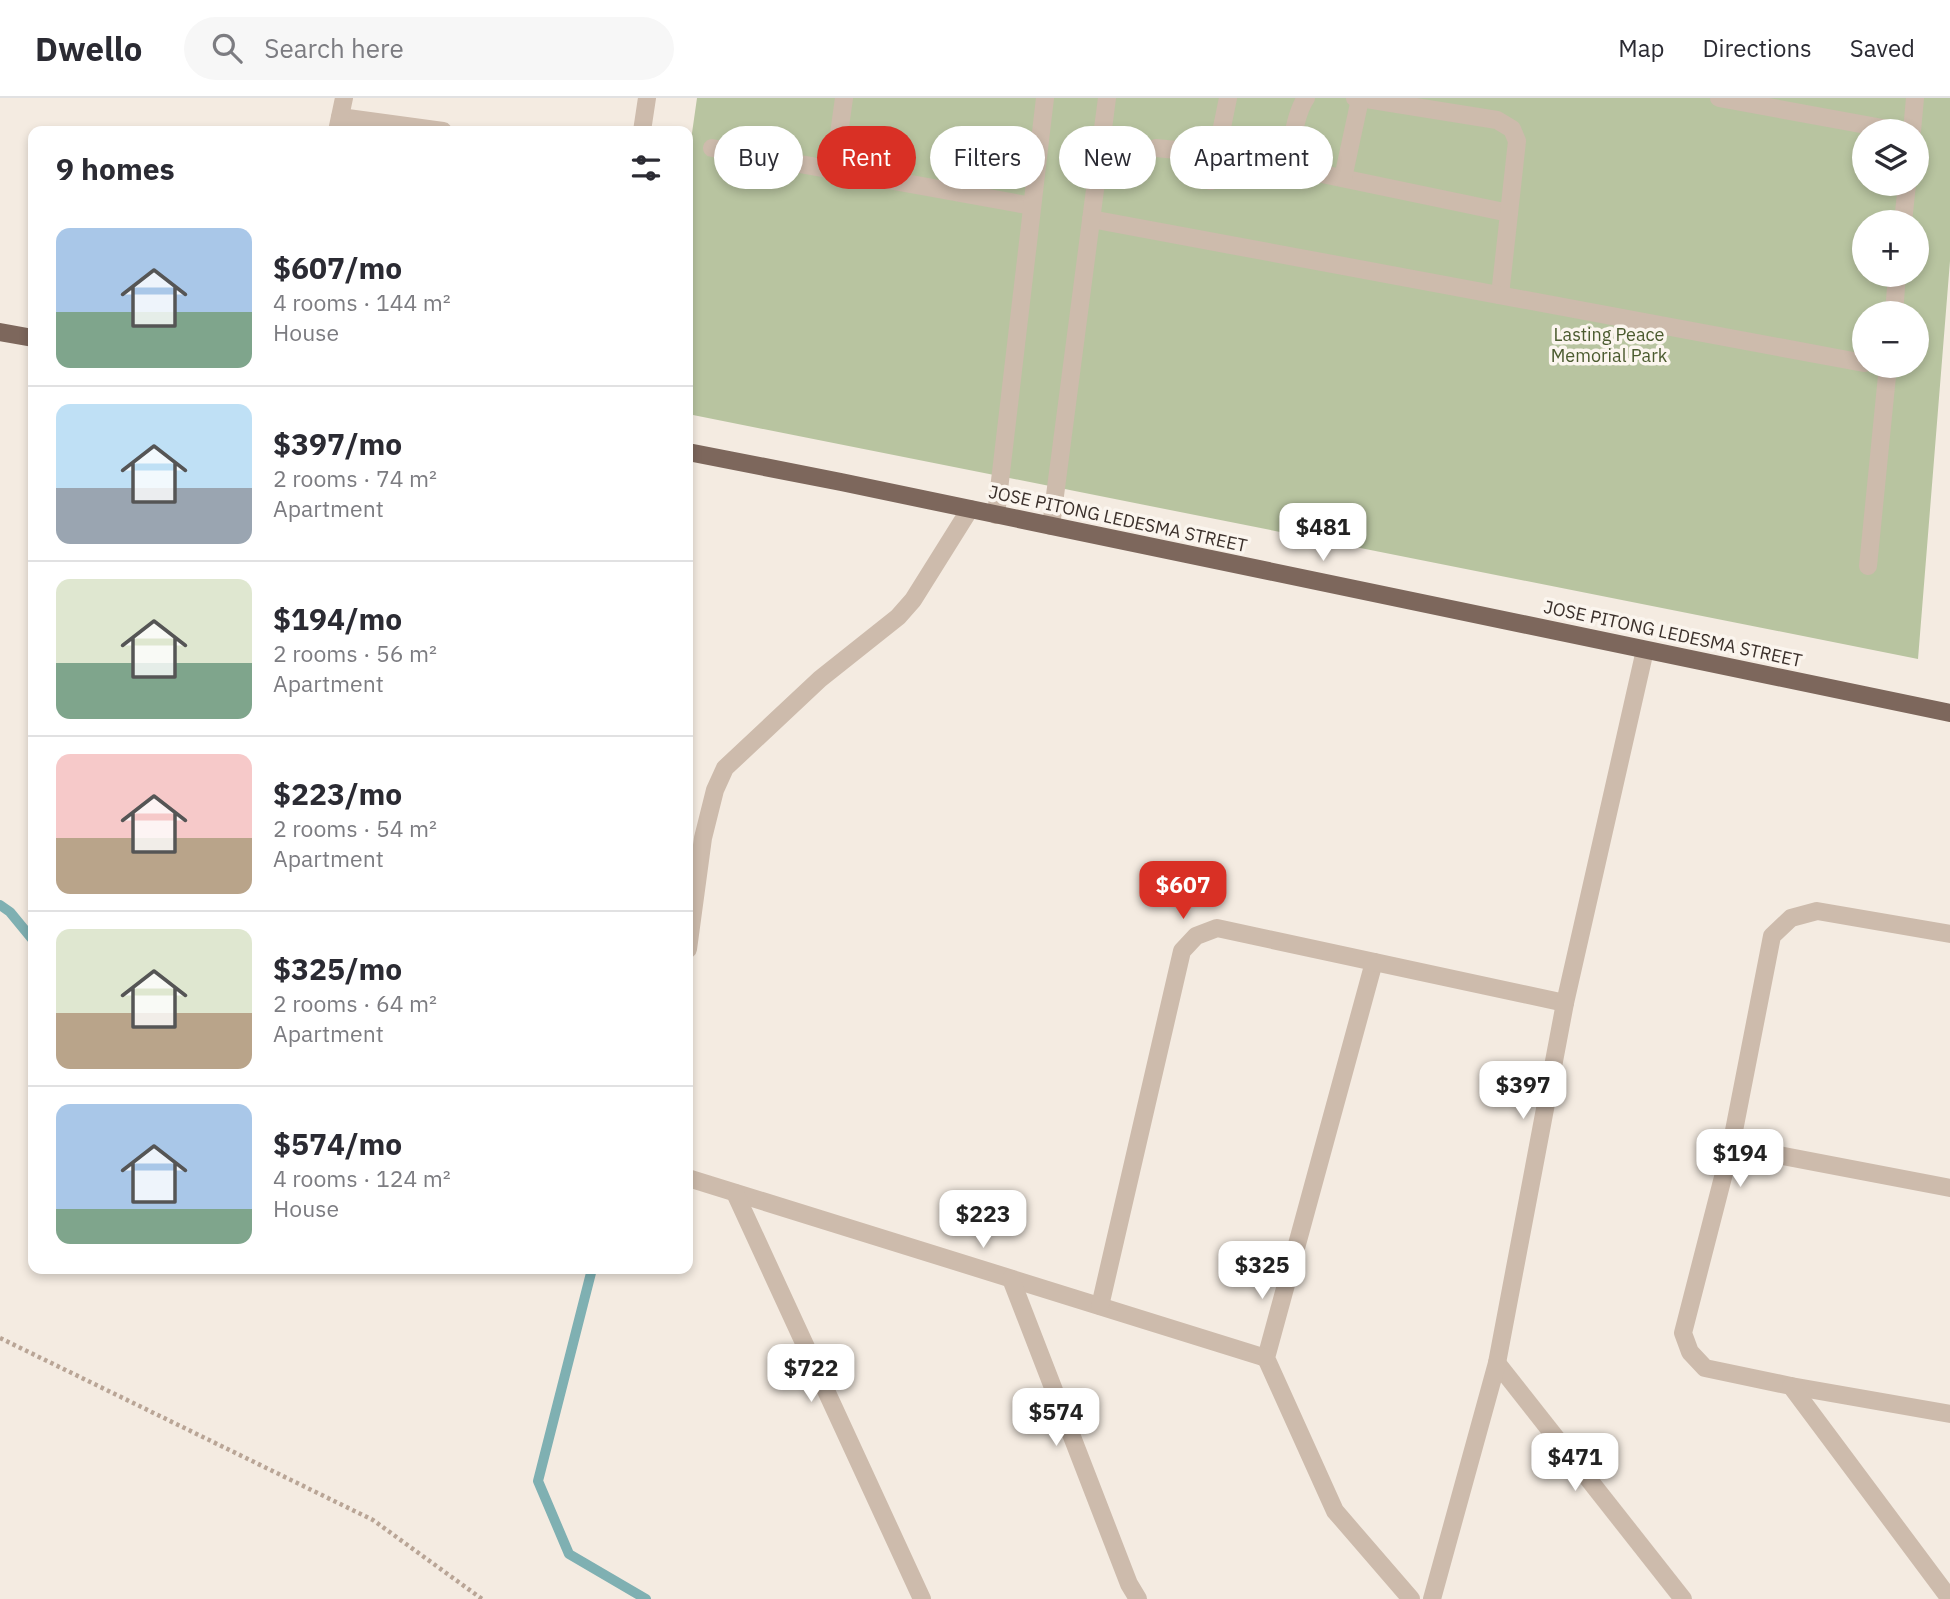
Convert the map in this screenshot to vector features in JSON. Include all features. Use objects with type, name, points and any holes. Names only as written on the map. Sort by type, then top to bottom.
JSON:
[{"type":"main road","points":[[0,332],[28,337]]},
{"type":"main road","name":"JOSE PITONG LEDESMA STREET","points":[[693,453],[1950,713]]},
{"type":"street","points":[[344,98],[339,124],[369,126]]},
{"type":"street","points":[[643,126],[647,98]]},
{"type":"street","points":[[840,126],[844,98]]},
{"type":"street","points":[[996,515],[1045,98]]},
{"type":"street","points":[[1051,526],[1107,98]]},
{"type":"street","points":[[1222,126],[1228,98]]},
{"type":"street","points":[[1306,98],[1300,107],[1292,152],[1296,164],[1303,170],[1509,213]]},
{"type":"street","points":[[1343,178],[1358,98],[1497,120],[1512,129],[1517,141],[1500,295]]},
{"type":"street","points":[[1719,98],[1852,122]]},
{"type":"street","points":[[1913,119],[1915,98]]},
{"type":"street","points":[[712,148],[817,167]]},
{"type":"street","points":[[1156,148],[1170,149]]},
{"type":"street","points":[[916,185],[1032,206]]},
{"type":"street","points":[[1091,219],[1852,361]]},
{"type":"street","points":[[1868,566],[1884,378]]},
{"type":"street","points":[[693,912],[703,838],[715,790],[726,768],[820,679],[898,617],[913,600],[970,509]]},
{"type":"street","points":[[1432,1599],[1497,1363],[1565,1003],[1645,650]]},
{"type":"street","points":[[1950,934],[1817,911],[1791,918],[1772,936],[1731,1146],[1683,1333],[1690,1353],[1706,1368],[1950,1414]]},
{"type":"street","points":[[1100,1306],[1182,951],[1196,936],[1217,928],[1565,1003]]},
{"type":"street","points":[[1374,962],[1266,1357],[1335,1511],[1411,1599]]},
{"type":"street","points":[[1731,1146],[1950,1188]]},
{"type":"street","points":[[693,1180],[1266,1357]]},
{"type":"street","points":[[735,1193],[922,1599]]},
{"type":"street","points":[[1011,1279],[1129,1584],[1138,1599]]},
{"type":"street","points":[[1497,1363],[1684,1599]]},
{"type":"street","points":[[1791,1386],[1950,1598]]},
{"type":"path","points":[[0,1338],[373,1520],[482,1599]]},
{"type":"green space","name":"Lasting Peace Memorial Park","points":[[697,98],[1950,98],[1950,261],[1918,659],[693,415],[693,126]]},
{"type":"waterway","points":[[0,905],[10,912],[28,934]]},
{"type":"waterway","points":[[591,1274],[538,1481],[569,1554],[646,1599]]}]
